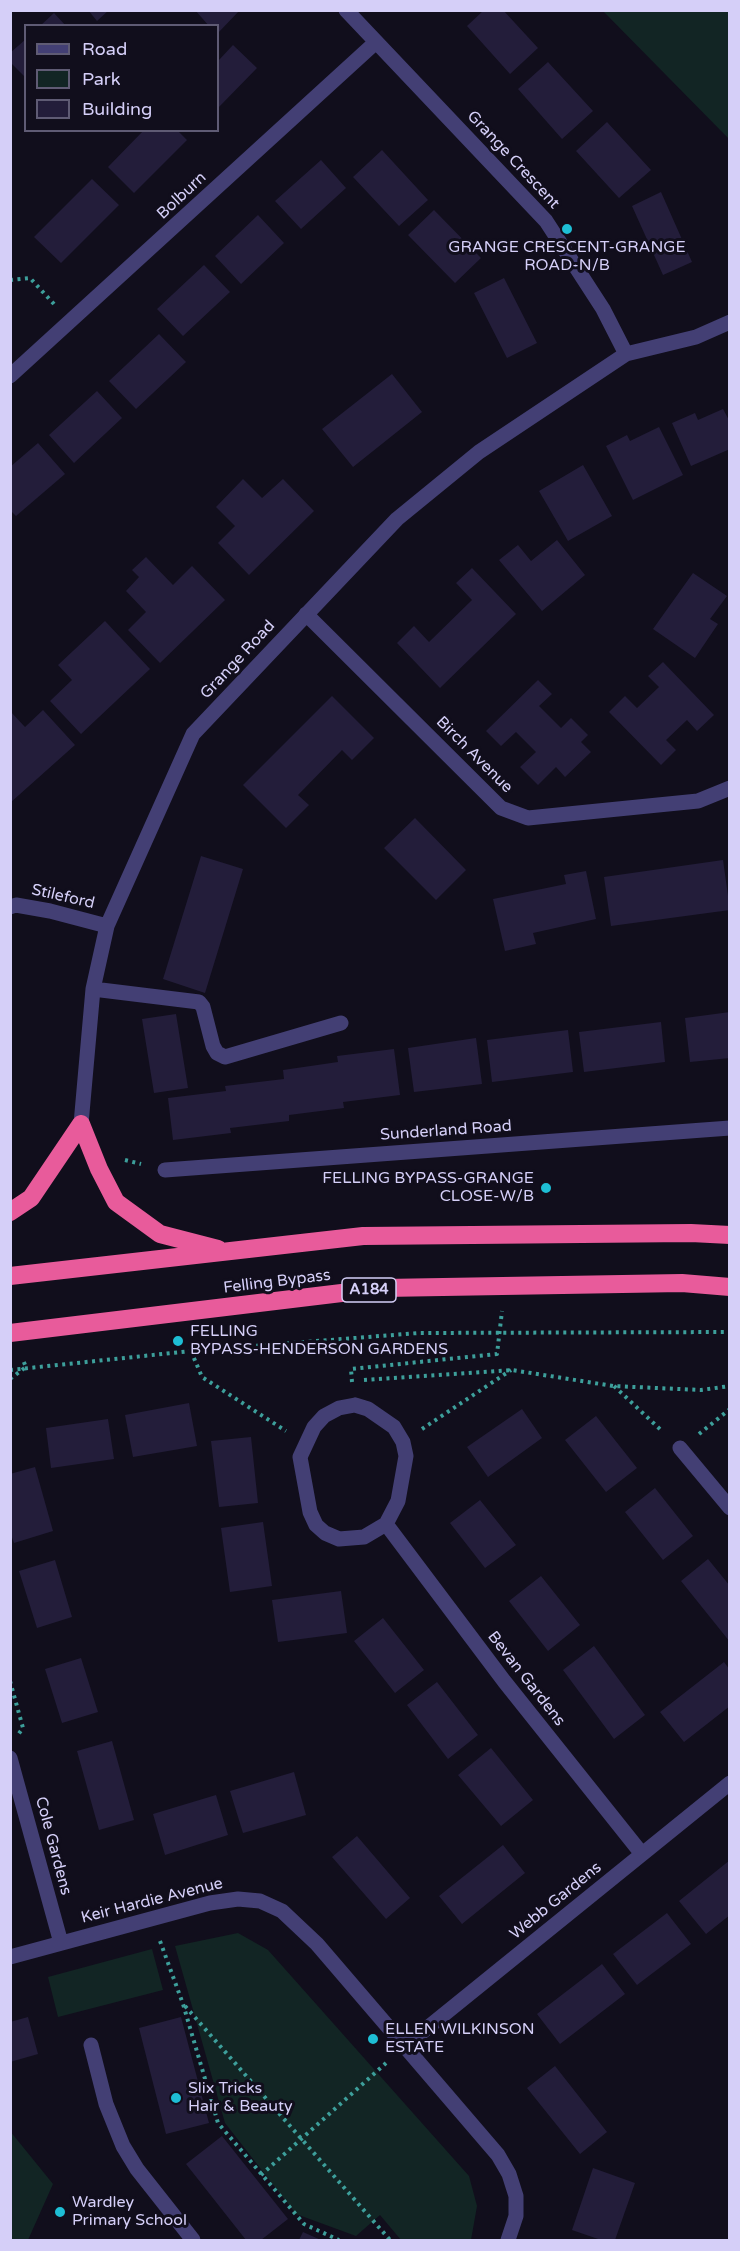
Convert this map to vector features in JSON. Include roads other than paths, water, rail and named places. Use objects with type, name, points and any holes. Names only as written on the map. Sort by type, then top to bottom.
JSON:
[{"type":"highway","points":[[10,1212],[31,1198],[81,1124]]},
{"type":"highway","points":[[81,1124],[99,1169],[116,1202],[160,1234],[228,1252]]},
{"type":"highway","points":[[10,1276],[363,1236],[680,1233],[729,1235]]},
{"type":"highway","name":"Felling Bypass","points":[[10,1333],[383,1288],[682,1283],[729,1287]]},
{"type":"street","name":"Grange Crescent","points":[[346,10],[546,221],[603,309],[626,354]]},
{"type":"street","name":"Bolburn","points":[[10,376],[376,42]]},
{"type":"street","points":[[626,354],[696,337],[729,322]]},
{"type":"street","name":"Grange Road","points":[[81,1124],[93,989],[107,926],[193,734],[397,519],[479,452],[626,354]]},
{"type":"street","name":"Birch Avenue","points":[[306,614],[501,808],[528,818],[698,801],[729,788]]},
{"type":"street","name":"Stileford","points":[[10,907],[16,905],[50,911],[107,926]]},
{"type":"street","points":[[93,989],[199,1002],[203,1007],[213,1046],[217,1053],[225,1057],[341,1023]]},
{"type":"street","name":"Sunderland Road","points":[[165,1170],[729,1128]]},
{"type":"street","points":[[355,1405],[381,1417],[394,1427],[403,1442],[406,1456],[398,1501],[386,1524],[364,1537],[339,1539],[325,1533],[316,1525],[310,1512],[300,1457],[304,1443],[324,1416],[339,1408],[355,1405]]},
{"type":"street","points":[[680,1448],[729,1508]]},
{"type":"street","name":"Bevan Gardens","points":[[386,1524],[504,1681],[642,1854]]},
{"type":"street","name":"Cole Gardens","points":[[10,1758],[61,1943]]},
{"type":"street","name":"Webb Gardens","points":[[405,2046],[729,1783]]},
{"type":"street","name":"Keir Hardie Avenue","points":[[10,1957],[152,1919],[238,1899],[261,1901],[282,1911],[317,1944],[498,2155],[509,2174],[516,2196],[516,2217],[508,2241]]},
{"type":"street","points":[[90,2045],[106,2104],[123,2146],[137,2169],[193,2241]]},
{"type":"place","name":"GRANGE CRESCENT-GRANGE ROAD-N/B","points":[[567,229]]},
{"type":"place","name":"FELLING BYPASS-GRANGE CLOSE-W/B","points":[[546,1188]]},
{"type":"place","name":"FELLING BYPASS-HENDERSON GARDENS","points":[[178,1341]]},
{"type":"place","name":"ELLEN WILKINSON ESTATE","points":[[373,2039]]},
{"type":"place","name":"Slix Tricks Hair & Beauty","points":[[176,2098]]},
{"type":"place","name":"Wardley Primary School","points":[[60,2212]]}]
